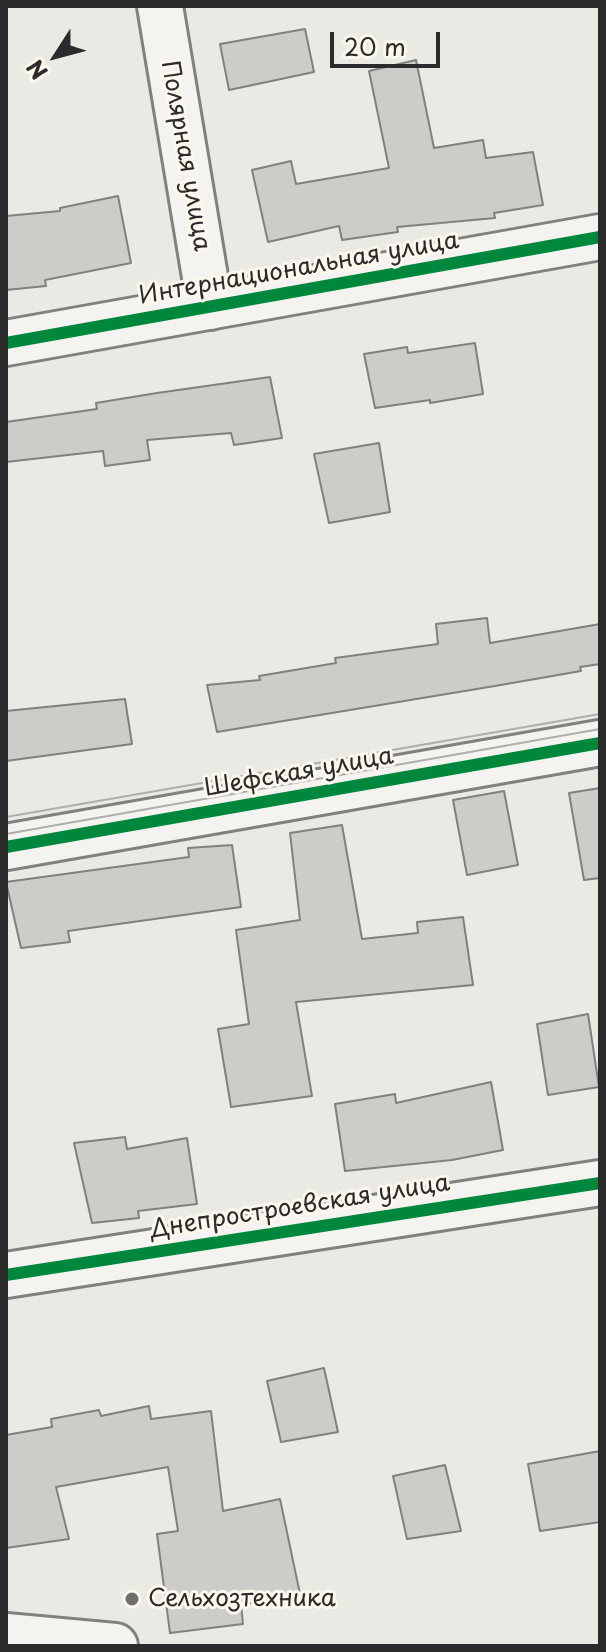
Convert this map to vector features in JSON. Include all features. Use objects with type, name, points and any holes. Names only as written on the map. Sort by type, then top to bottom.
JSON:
[{"type":"main road","name":"Полярная улица","points":[[160,6],[210,307]]},
{"type":"main road","name":"Интернациональная улица","points":[[6,343],[600,237]]},
{"type":"main road","name":"Шефская улица","points":[[6,847],[600,743]]},
{"type":"main road","name":"Днепростроевская улица","points":[[6,1275],[600,1183]]},
{"type":"main road","points":[[6,1636],[115,1646]]},
{"type":"building","points":[[305,29],[314,72],[229,90],[220,44]]},
{"type":"building","points":[[416,60],[434,148],[483,140],[486,158],[533,152],[543,205],[494,213],[495,218],[397,227],[398,232],[342,240],[339,226],[268,242],[252,170],[291,161],[296,184],[389,168],[369,71]]},
{"type":"building","points":[[118,196],[131,263],[45,280],[46,286],[6,290],[6,216],[60,211],[60,208]]},
{"type":"building","points":[[475,343],[483,394],[375,408],[364,354],[407,347],[408,353]]},
{"type":"building","points":[[270,377],[282,438],[234,445],[231,433],[147,440],[150,460],[105,466],[103,451],[6,462],[6,422],[97,409],[96,403]]},
{"type":"building","points":[[379,443],[390,512],[329,523],[314,454]]},
{"type":"building","points":[[487,618],[490,643],[600,624],[600,664],[580,667],[581,671],[217,732],[207,685],[260,680],[259,676],[336,663],[335,658],[438,644],[436,624]]},
{"type":"building","points":[[125,699],[132,744],[6,761],[6,711]]},
{"type":"building","points":[[600,788],[600,878],[584,880],[569,793]]},
{"type":"building","points":[[504,791],[518,865],[467,875],[453,800]]},
{"type":"building","points":[[342,825],[362,939],[418,933],[417,922],[463,917],[473,985],[296,1002],[312,1096],[231,1107],[218,1029],[249,1024],[236,930],[300,920],[290,833]]},
{"type":"building","points":[[232,845],[241,907],[68,931],[70,942],[21,948],[6,882],[189,857],[188,848]]},
{"type":"building","points":[[588,1014],[599,1087],[548,1095],[537,1024]]},
{"type":"building","points":[[491,1082],[503,1150],[452,1160],[345,1171],[335,1104],[395,1094],[396,1103]]},
{"type":"building","points":[[125,1137],[127,1149],[187,1138],[197,1204],[138,1211],[139,1218],[92,1223],[74,1143]]},
{"type":"building","points":[[324,1368],[338,1432],[281,1442],[267,1381]]},
{"type":"building","points":[[149,1406],[151,1419],[211,1411],[223,1511],[280,1499],[300,1594],[241,1605],[243,1624],[170,1633],[157,1534],[178,1531],[168,1467],[56,1487],[69,1539],[6,1548],[6,1435],[52,1427],[51,1419],[99,1410],[101,1416]]},
{"type":"building","points":[[600,1451],[600,1522],[540,1531],[528,1464]]},
{"type":"building","points":[[445,1465],[461,1531],[407,1539],[393,1476]]},
{"type":"tram line","points":[[6,817],[600,714]]},
{"type":"tram line","points":[[6,834],[600,729]]},
{"type":"cycle path","points":[[6,343],[600,237]]},
{"type":"cycle path","points":[[6,847],[600,743]]},
{"type":"cycle path","points":[[6,1275],[600,1183]]},
{"type":"place","name":"Сельхозтехника","points":[[132,1599]]}]
